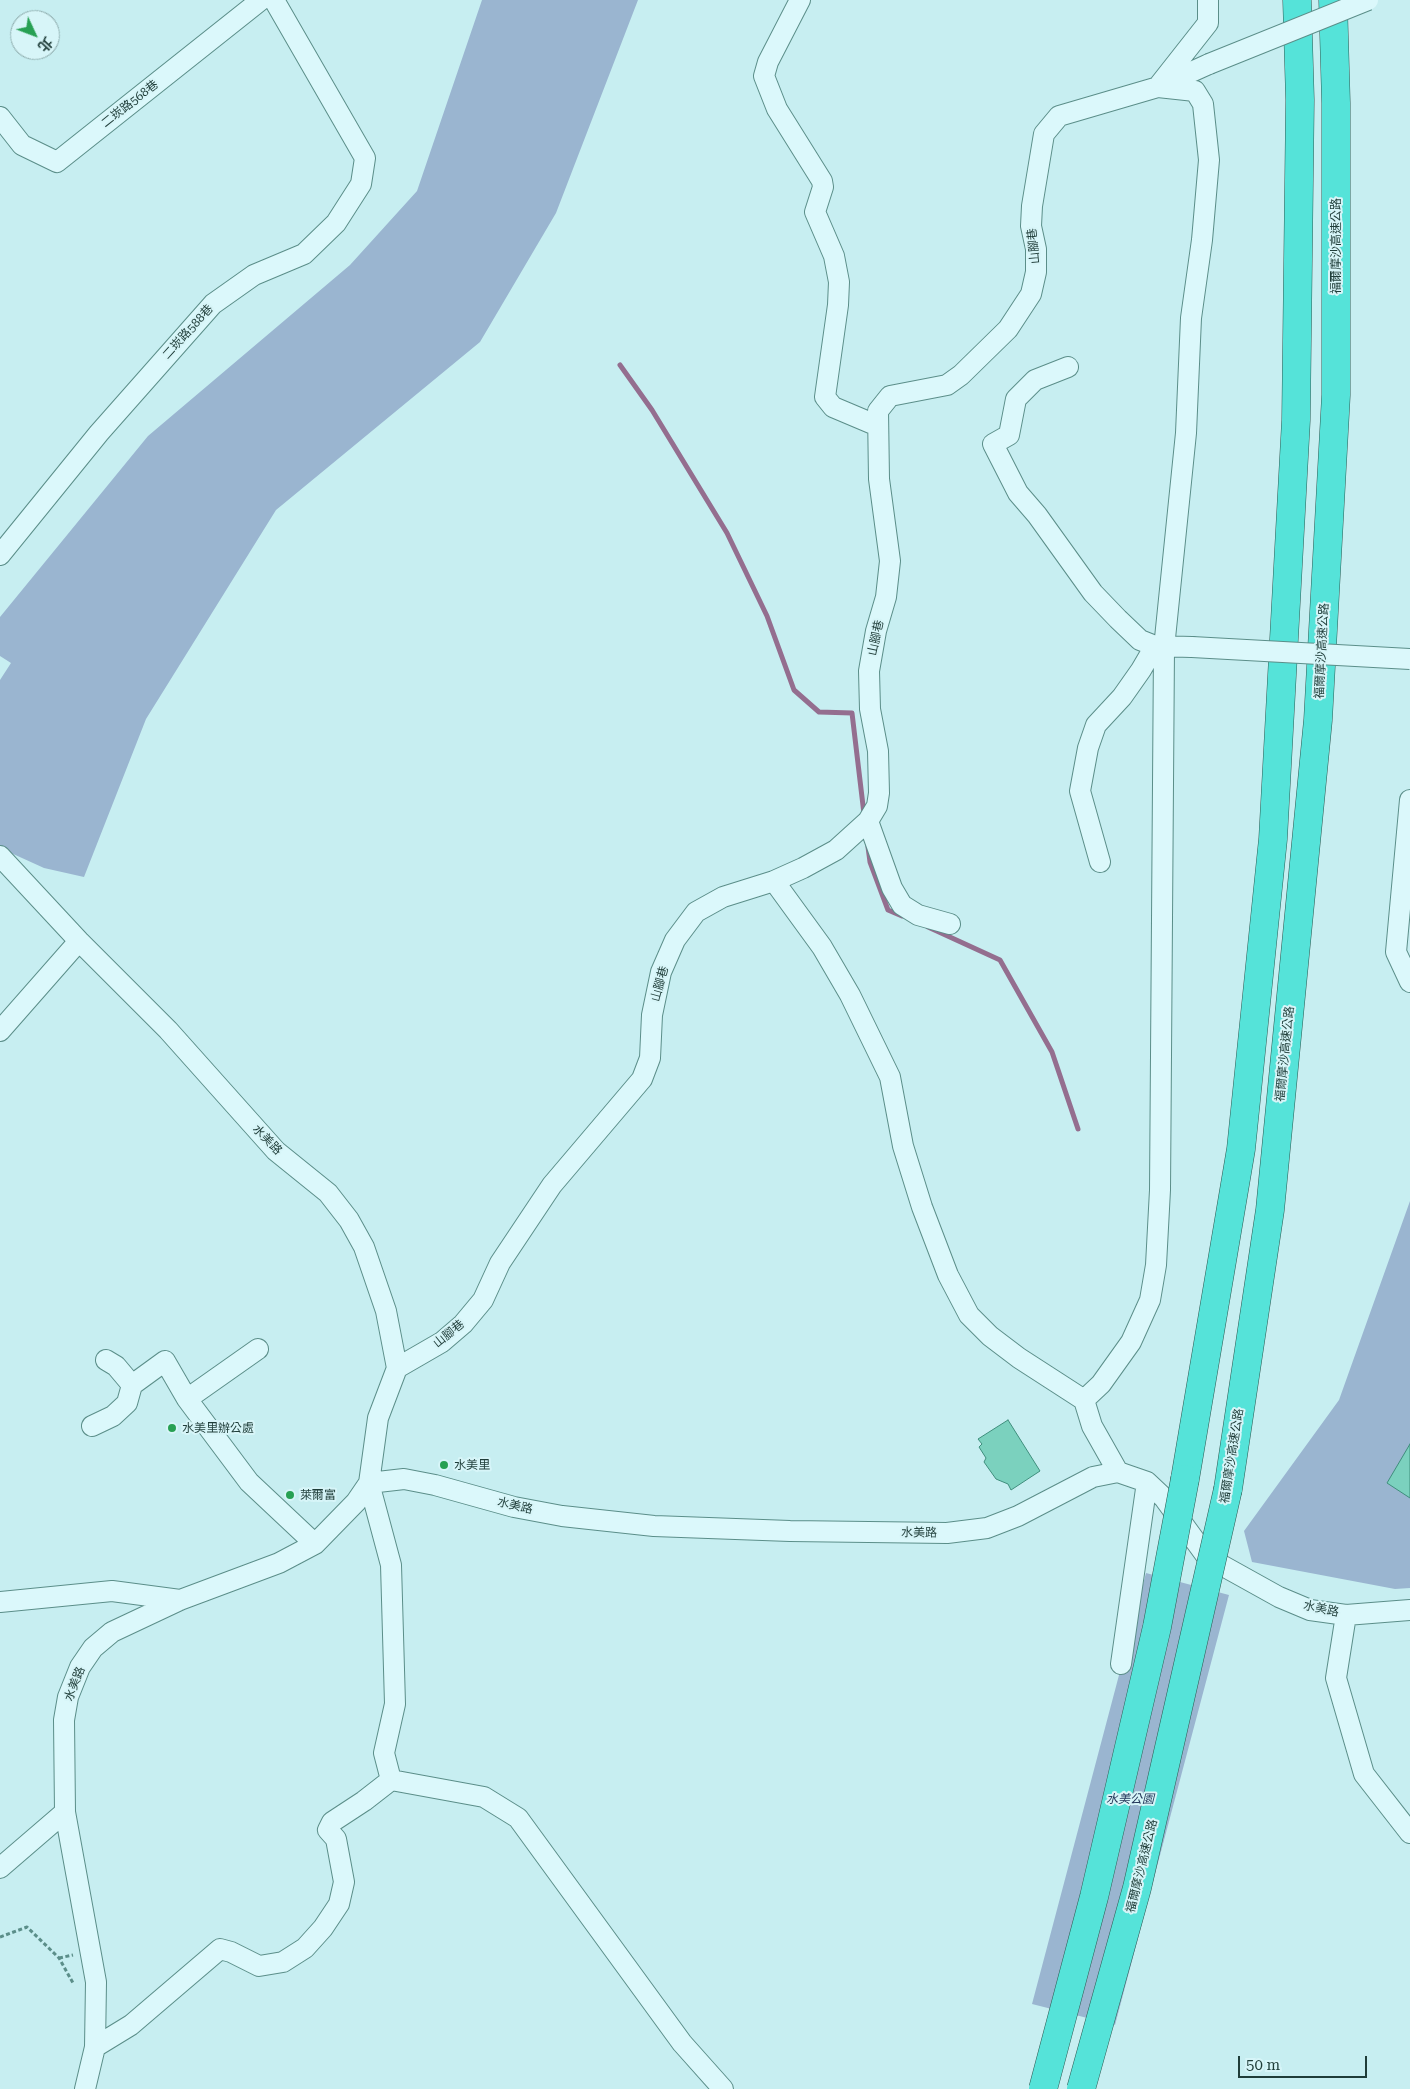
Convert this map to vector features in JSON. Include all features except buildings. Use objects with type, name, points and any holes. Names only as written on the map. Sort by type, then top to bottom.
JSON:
[{"type":"highway","points":[[1043,2089],[1094,1897],[1157,1627],[1241,1149],[1273,839],[1296,420],[1300,100],[1297,0]]},
{"type":"highway","name":"福爾摩沙高速公路","points":[[1081,2089],[1137,1888],[1228,1488],[1270,1210],[1318,720],[1336,395],[1336,104],[1333,0]]},
{"type":"street","name":"二崁路568巷","points":[[0,117],[22,144],[57,162],[261,0]]},
{"type":"street","name":"二崁路588巷","points":[[0,556],[99,432],[213,304],[254,275],[304,254],[336,223],[361,184],[365,158],[274,0]]},
{"type":"street","points":[[800,0],[768,62],[764,76],[777,109],[822,181],[823,187],[815,212],[834,256],[839,282],[838,306],[826,397],[833,407],[878,426]]},
{"type":"street","points":[[1158,87],[1208,22],[1208,0]]},
{"type":"street","name":"山腳巷","points":[[397,1368],[442,1342],[463,1324],[483,1300],[500,1263],[552,1185],[642,1079],[650,1058],[652,1015],[661,972],[675,940],[696,912],[724,897],[774,881],[836,850],[868,822],[877,806],[879,794],[878,751],[870,708],[870,671],[876,631],[886,597],[890,561],[879,479],[878,411],[890,396],[947,385],[961,375],[1008,329],[1031,294],[1036,272],[1036,249],[1031,226],[1032,206],[1044,134],[1060,116],[1158,87],[1209,64],[1368,0]]},
{"type":"street","points":[[1084,1400],[1101,1384],[1131,1342],[1150,1300],[1156,1265],[1160,1190],[1159,647],[1186,433],[1191,318],[1202,240],[1209,160],[1205,113],[1203,104],[1195,91],[1158,87]]},
{"type":"street","points":[[1068,367],[1035,380],[1016,399],[1009,435],[993,444],[1018,493],[1037,515],[1093,593],[1140,640],[1159,647],[1192,647],[1410,659]]},
{"type":"street","points":[[1100,862],[1080,791],[1088,748],[1096,725],[1127,690],[1159,647]]},
{"type":"street","points":[[1410,800],[1396,952],[1410,982]]},
{"type":"street","points":[[868,822],[892,888],[902,905],[918,915],[950,924]]},
{"type":"street","name":"水美路","points":[[0,856],[79,941],[168,1030],[276,1151],[328,1193],[349,1220],[364,1247],[386,1311],[397,1368],[378,1418],[369,1483],[356,1502],[315,1544],[279,1563],[180,1600],[112,1632],[93,1648],[80,1667],[68,1697],[64,1720],[65,1812],[96,1982],[95,2047],[85,2089]]},
{"type":"street","points":[[774,881],[822,947],[850,995],[890,1077],[902,1146],[922,1207],[948,1275],[969,1315],[990,1336],[1084,1400],[1092,1426],[1118,1472]]},
{"type":"street","points":[[0,1031],[79,941]]},
{"type":"street","points":[[187,1399],[258,1349]]},
{"type":"street","points":[[106,1360],[116,1366],[132,1385]]},
{"type":"street","points":[[92,1426],[114,1416],[127,1403],[132,1385],[164,1361],[187,1399],[249,1482],[315,1544]]},
{"type":"street","name":"水美路","points":[[369,1483],[404,1479],[435,1485],[514,1507],[562,1516],[654,1526],[790,1532],[947,1533],[988,1528],[1018,1516],[1093,1477],[1118,1472],[1147,1482],[1164,1498],[1207,1557],[1278,1597],[1310,1610],[1346,1615],[1410,1610]]},
{"type":"street","points":[[1121,1664],[1147,1482]]},
{"type":"street","points":[[369,1483],[391,1565],[395,1704],[384,1752],[391,1780]]},
{"type":"street","points":[[0,1602],[112,1591],[180,1600]]},
{"type":"street","points":[[1346,1615],[1336,1678],[1364,1774],[1410,1833]]},
{"type":"street","points":[[95,2047],[131,2025],[220,1949],[231,1952],[259,1966],[283,1962],[305,1948],[323,1928],[339,1904],[344,1882],[336,1840],[328,1830],[332,1822],[391,1780],[484,1797],[518,1818],[682,2043],[723,2089]]},
{"type":"street","points":[[0,1868],[65,1812]]},
{"type":"path","points":[[0,1937],[27,1927],[59,1958],[73,1983]]},
{"type":"green space","points":[[482,0],[638,0],[556,213],[480,342],[276,510],[146,719],[84,877],[44,868],[0,848],[0,680],[11,663],[0,656],[0,617],[148,436],[350,265],[417,191]]},
{"type":"green space","points":[[1410,1201],[1410,1588],[1395,1589],[1252,1562],[1244,1531],[1339,1400]]},
{"type":"green space","name":"水美公園","points":[[1146,1573],[1229,1595],[1115,2025],[1032,2004]]},
{"type":"waterway","points":[[620,365],[652,410],[727,533],[767,616],[794,690],[819,712],[852,713],[864,814]]},
{"type":"waterway","points":[[868,847],[870,862],[888,910],[902,916]]},
{"type":"waterway","points":[[928,927],[1000,960],[1052,1052],[1078,1129]]},
{"type":"place","name":"水美里辦公處","points":[[172,1428]]},
{"type":"place","name":"水美里","points":[[444,1465]]},
{"type":"place","name":"萊爾富","points":[[290,1495]]}]
